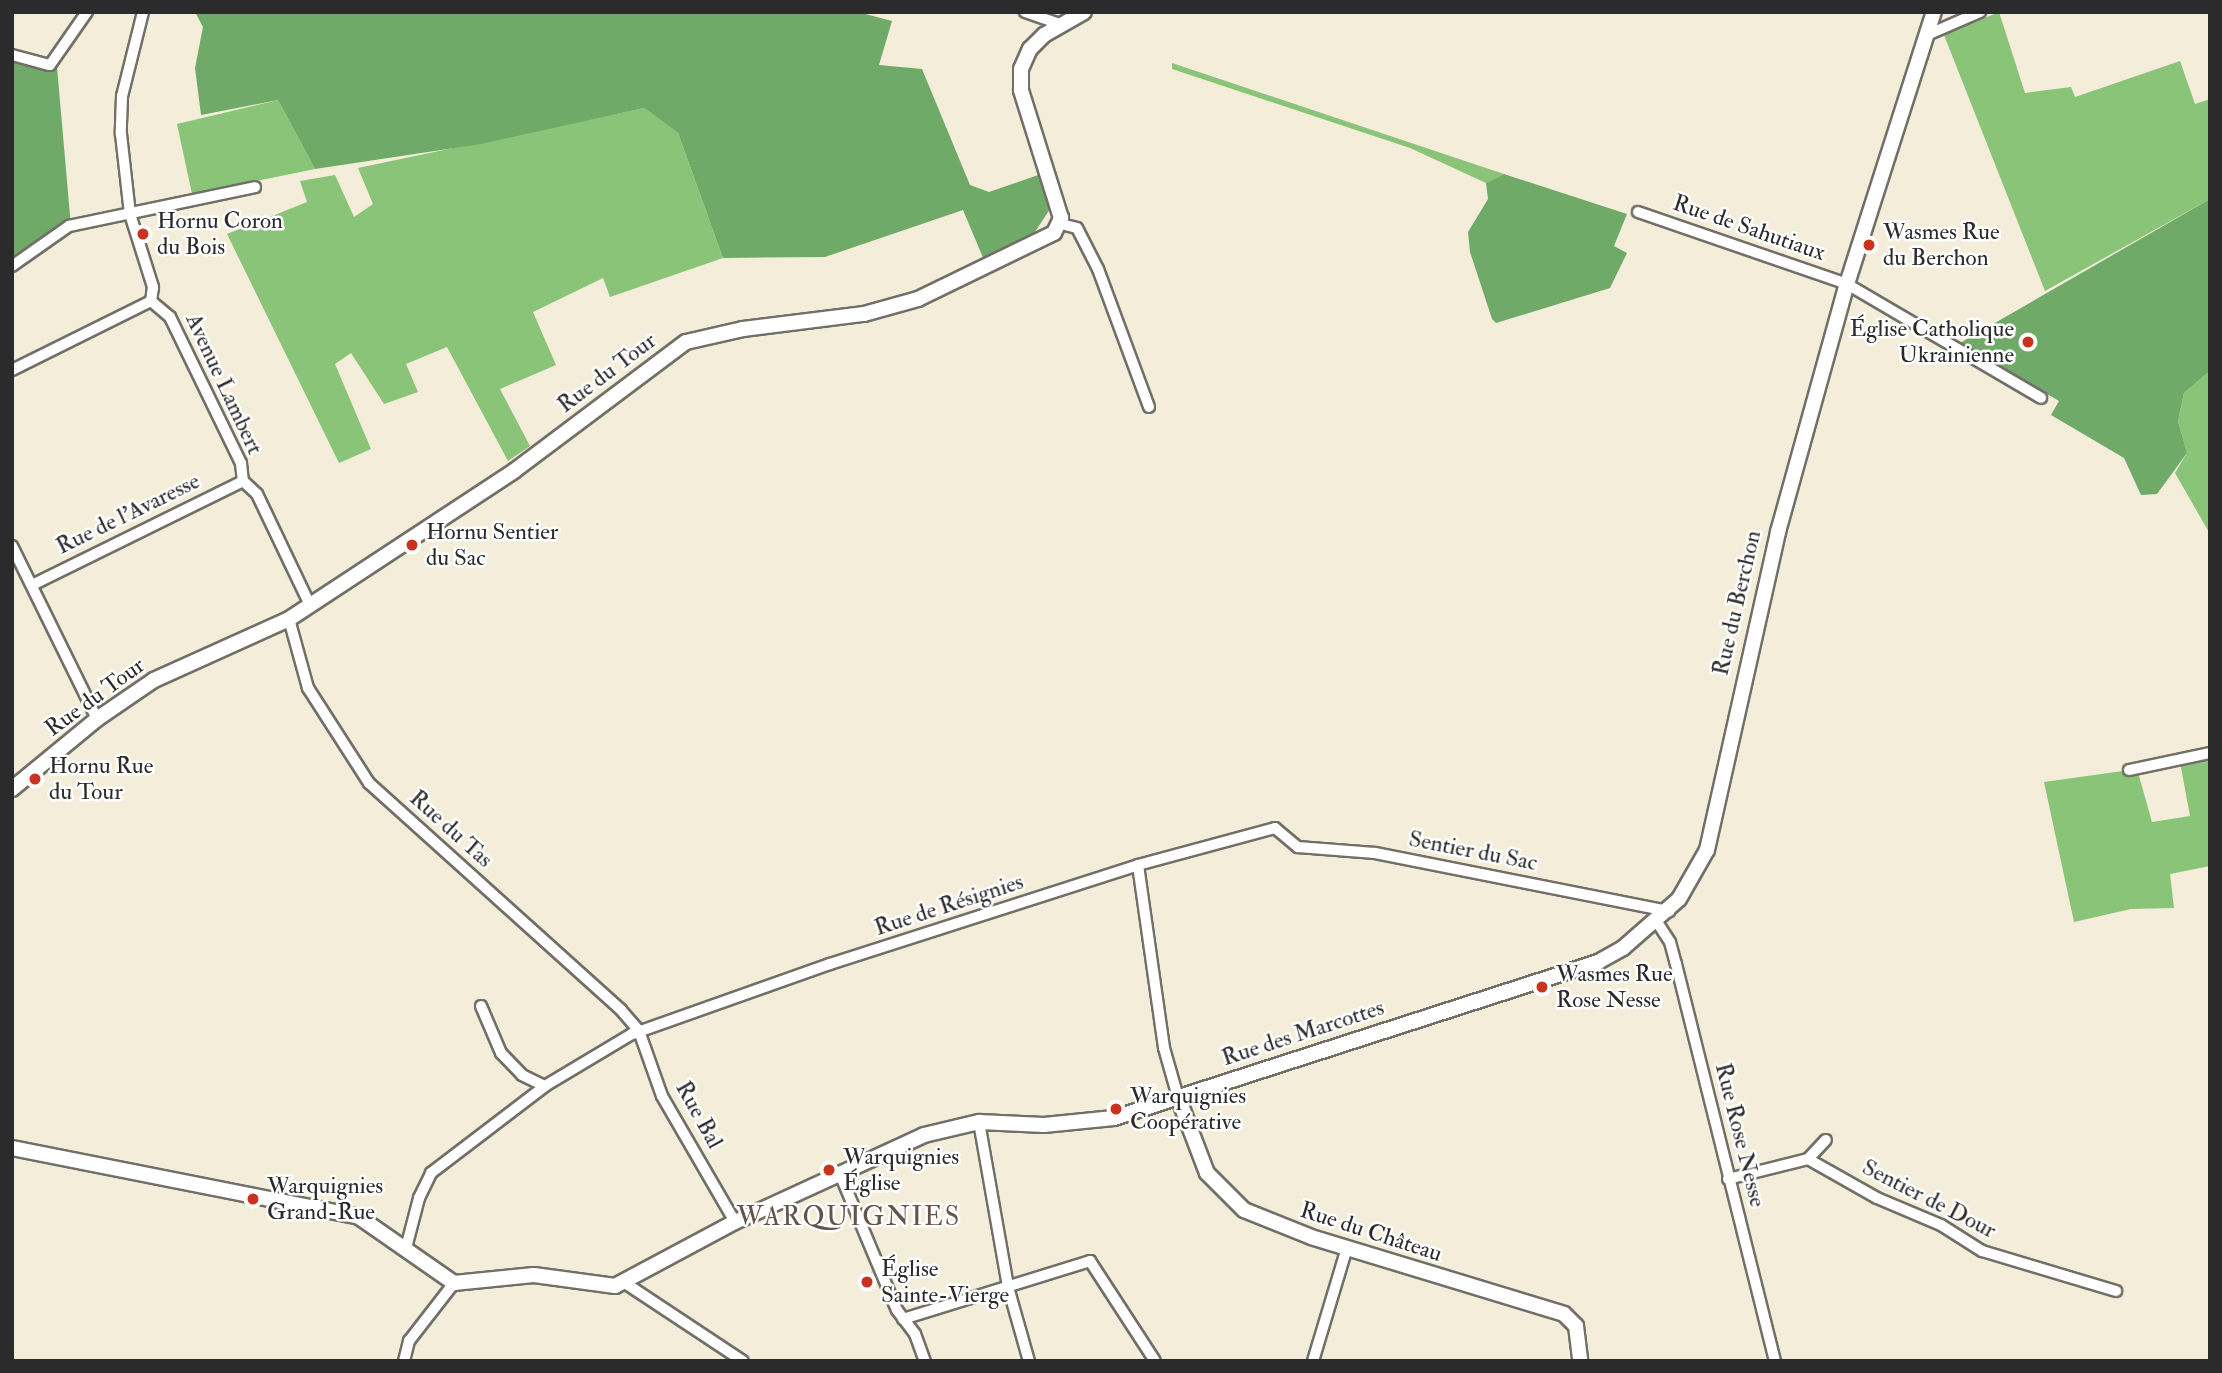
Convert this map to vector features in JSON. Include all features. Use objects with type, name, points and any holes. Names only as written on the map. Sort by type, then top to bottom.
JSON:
[{"type":"street","points":[[12,55],[50,65],[87,12]]},
{"type":"street","points":[[12,370],[151,301],[153,287],[130,214],[121,148],[122,96],[143,12]]},
{"type":"street","points":[[1025,12],[1060,24]]},
{"type":"street","points":[[1084,12],[1060,24],[1030,49],[1020,80],[1060,224],[1077,228],[1098,269],[1149,407]]},
{"type":"street","name":"Rue du Berchon","points":[[1657,922],[1690,888],[1707,850],[1778,531],[1847,284],[1934,12]]},
{"type":"street","points":[[1927,35],[1980,12]]},
{"type":"street","points":[[12,266],[69,226],[255,187]]},
{"type":"street","name":"Rue de Sahutiaux","points":[[1638,212],[1847,284]]},
{"type":"street","name":"Rue du Tour","points":[[12,789],[97,719],[154,680],[289,619],[514,471],[686,342],[743,329],[864,314],[918,299],[1031,247],[1060,224]]},
{"type":"street","points":[[1847,284],[2041,398]]},
{"type":"street","name":"Avenue Lambert","points":[[151,301],[170,317],[241,463],[243,481],[257,494],[310,603]]},
{"type":"street","name":"Rue de l'Avaresse","points":[[32,585],[243,481]]},
{"type":"street","points":[[12,546],[97,719]]},
{"type":"street","name":"Rue du Tas","points":[[289,619],[309,688],[369,783],[621,1010],[635,1033]]},
{"type":"street","points":[[2129,770],[2210,753]]},
{"type":"street","name":"Sentier du Sac","points":[[1275,828],[1298,847],[1375,853],[1669,911]]},
{"type":"street","name":"Rue de Résignies","points":[[545,1086],[635,1033],[1138,865],[1275,828]]},
{"type":"street","points":[[1138,865],[1163,1044],[1178,1097]]},
{"type":"street","name":"Rue des Marcottes","points":[[625,1283],[735,1222],[924,1135],[979,1122],[1091,1122],[1178,1097],[1598,962],[1657,922]]},
{"type":"street","name":"Rue Rose Nesse","points":[[1657,922],[1670,942],[1775,1361]]},
{"type":"street","points":[[406,1248],[419,1198],[431,1173],[545,1086],[522,1075],[500,1053],[481,1006]]},
{"type":"street","name":"Rue Bal","points":[[635,1033],[662,1096],[735,1222]]},
{"type":"street","name":"Rue du Château","points":[[1178,1097],[1205,1168],[1229,1199],[1264,1220],[1564,1314],[1576,1326],[1580,1361]]},
{"type":"street","points":[[979,1122],[1008,1287],[1029,1361]]},
{"type":"street","points":[[1728,1179],[1808,1158],[1826,1140]]},
{"type":"street","points":[[12,1148],[359,1217],[454,1283],[534,1275],[597,1286],[625,1283],[743,1361]]},
{"type":"street","name":"Sentier de Dour","points":[[1808,1158],[1877,1198],[1941,1225],[1982,1251],[2116,1291]]},
{"type":"street","points":[[840,1174],[903,1319],[915,1334],[925,1361]]},
{"type":"street","points":[[1313,1361],[1347,1248]]},
{"type":"street","points":[[903,1319],[1090,1261],[1155,1361]]},
{"type":"street","points":[[404,1361],[409,1341],[454,1283]]},
{"type":"green space","points":[[195,12],[858,12],[892,21],[879,65],[922,69],[970,185],[989,192],[1041,174],[1050,209],[1031,238],[984,260],[963,210],[825,257],[723,258],[678,133],[644,108],[481,144],[315,169],[278,100],[201,115],[195,68],[203,27]]},
{"type":"green space","points":[[1999,12],[2025,93],[2071,87],[2075,97],[2180,61],[2195,104],[2210,99],[2210,199],[2045,291],[1944,35]]},
{"type":"green space","points":[[12,55],[57,67],[71,227],[12,264]]},
{"type":"green space","points":[[1172,63],[1504,174],[1486,183],[1410,148],[1172,69]]},
{"type":"green space","points":[[278,100],[315,169],[192,194],[177,124]]},
{"type":"green space","points":[[644,108],[678,133],[723,258],[610,297],[603,278],[533,312],[556,365],[500,389],[530,446],[508,461],[447,347],[406,364],[418,392],[384,404],[351,353],[335,364],[371,449],[339,463],[227,234],[307,202],[300,181],[335,175],[354,217],[373,204],[358,168]]},
{"type":"green space","points":[[1504,174],[1627,214],[1614,246],[1627,253],[1610,288],[1496,323],[1492,319],[1470,252],[1468,232],[1488,199],[1486,183]]},
{"type":"green space","points":[[2210,199],[2210,371],[2184,393],[2178,421],[2187,453],[2157,494],[2141,495],[2124,458],[2051,415],[2059,401],[1960,343]]},
{"type":"green space","points":[[2210,371],[2210,534],[2175,473],[2187,453],[2178,421],[2184,393]]},
{"type":"green space","points":[[2210,753],[2210,866],[2170,874],[2174,908],[2131,909],[2074,922],[2044,782],[2137,769],[2152,822],[2190,816],[2180,762]]},
{"type":"place","name":"Hornu Coron du Bois","points":[[143,234]]},
{"type":"place","name":"Wasmes Rue du Berchon","points":[[1869,245]]},
{"type":"place","name":"Église Catholique Ukrainienne","points":[[2028,342]]},
{"type":"place","name":"Hornu Sentier du Sac","points":[[412,545]]},
{"type":"place","name":"Hornu Rue du Tour","points":[[35,779]]},
{"type":"place","name":"Wasmes Rue Rose Nesse","points":[[1542,987]]},
{"type":"place","name":"Warquignies Coopérative","points":[[1116,1109]]},
{"type":"place","name":"Warquignies Église","points":[[829,1170]]},
{"type":"place","name":"Warquignies Grand-Rue","points":[[253,1199]]},
{"type":"place","name":"Église Sainte-Vierge","points":[[867,1282]]},
{"type":"district","name":"WARQUIGNIES","points":[[849,1218]]}]
